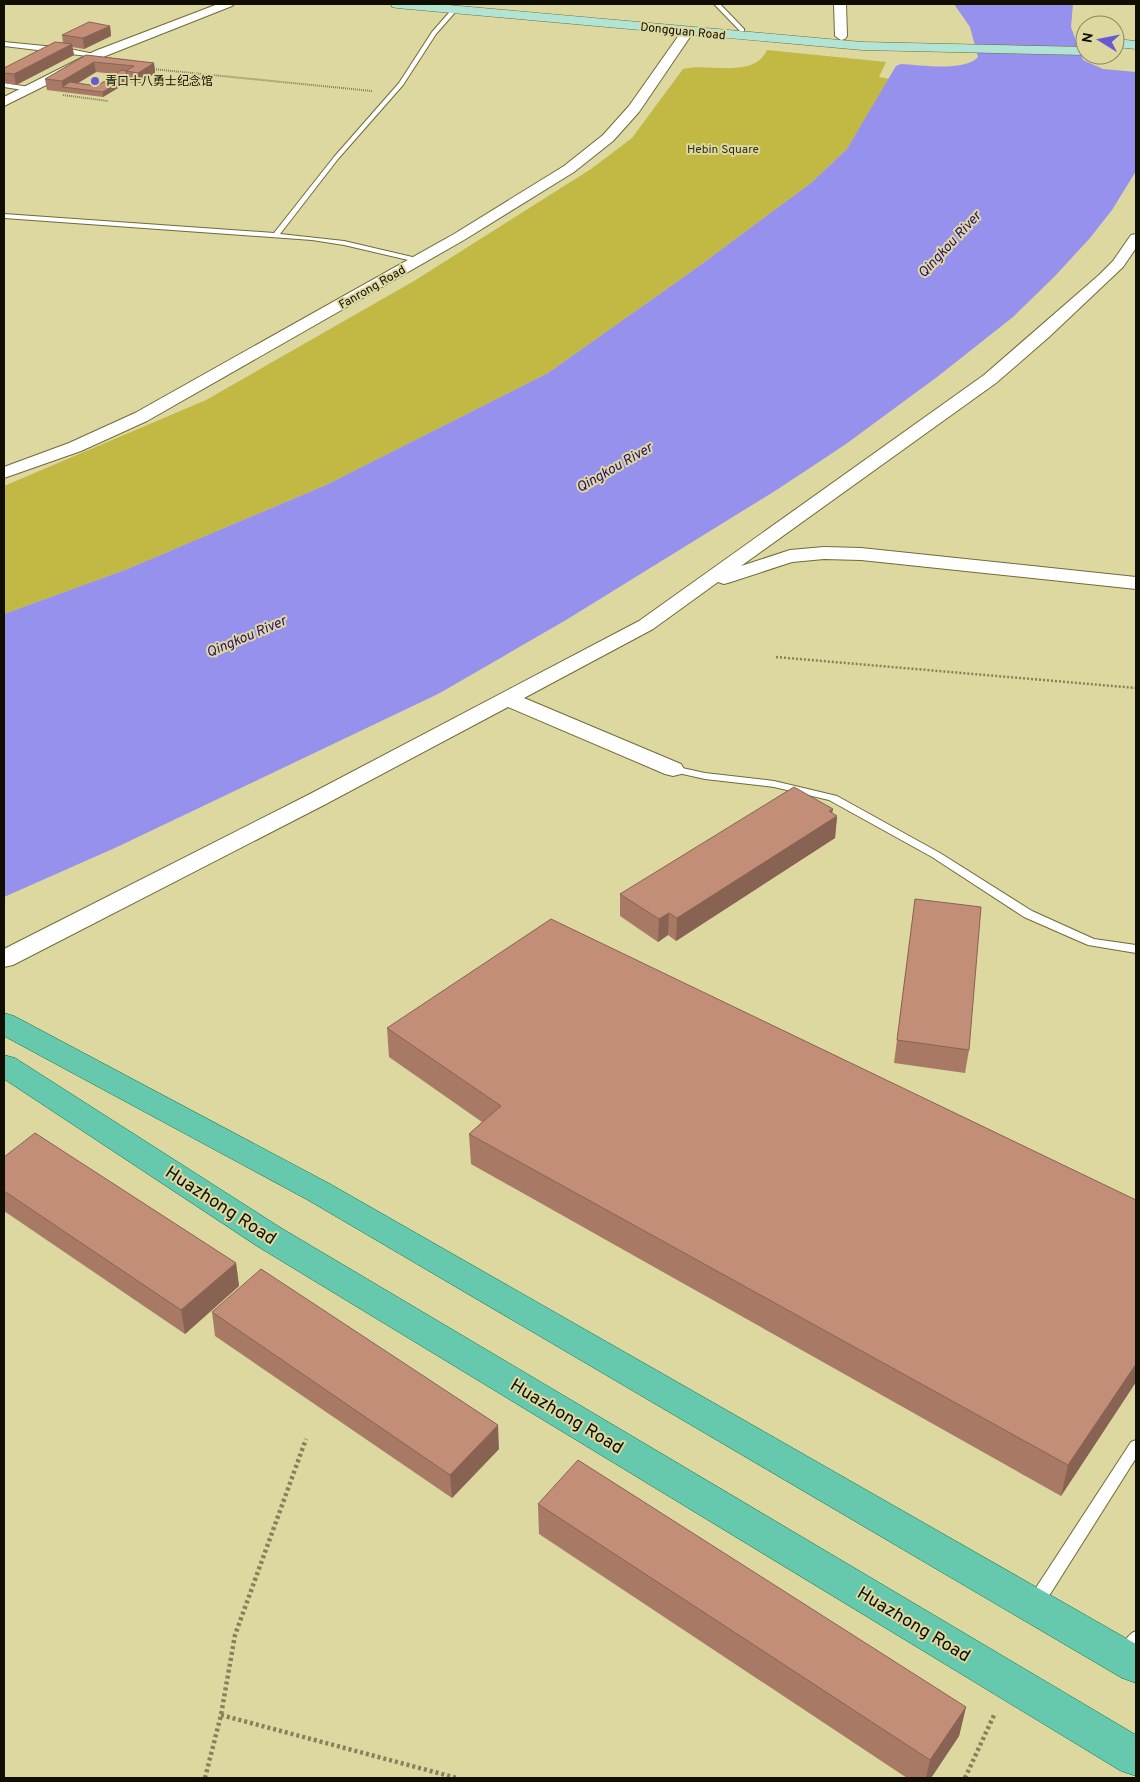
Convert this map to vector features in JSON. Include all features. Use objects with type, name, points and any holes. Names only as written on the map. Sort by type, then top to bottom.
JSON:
[{"type":"main road","name":"Dongguan Road","points":[[397,4],[451,6],[742,30],[969,44]]},
{"type":"main road","name":"Dongguan Road","points":[[451,6],[688,31],[862,46],[969,44]]},
{"type":"main road","points":[[969,44],[1075,46]]},
{"type":"main road","points":[[4,1023],[319,1192],[1033,1606],[1132,1654]]},
{"type":"main road","name":"Huazhong Road","points":[[4,1065],[269,1237],[1136,1757]]},
{"type":"street","points":[[4,102],[96,55],[228,4]]},
{"type":"street","points":[[840,4],[841,36]]},
{"type":"street","name":"Fanrong Road","points":[[4,473],[75,447],[141,417],[418,261],[543,186],[594,150],[634,110],[688,31]]},
{"type":"street","points":[[4,959],[307,805],[627,636],[1007,366],[1104,278],[1118,264],[1136,238]]},
{"type":"street","points":[[701,585],[790,556],[824,553],[861,554],[1136,583]]},
{"type":"street","points":[[507,699],[673,769]]},
{"type":"lane","points":[[717,4],[742,30]]},
{"type":"lane","points":[[275,236],[336,158],[393,92],[451,6]]},
{"type":"lane","points":[[4,44],[96,55]]},
{"type":"lane","points":[[4,85],[28,90]]},
{"type":"lane","points":[[4,216],[275,236],[344,243],[418,261]]},
{"type":"lane","points":[[673,769],[705,776],[774,784],[833,798],[936,855],[1028,914],[1092,942],[1136,949]]},
{"type":"lane","points":[[1033,1606],[1136,1446]]},
{"type":"path","points":[[148,69],[393,92]]},
{"type":"path","points":[[28,90],[108,100]]},
{"type":"path","points":[[776,657],[1136,688]]},
{"type":"path","points":[[204,1778],[221,1715],[235,1635],[306,1439]]},
{"type":"path","points":[[965,1778],[1010,1681]]},
{"type":"path","points":[[221,1715],[457,1778]]},
{"type":"green space","name":"Hebin Square","points":[[767,50],[886,62],[879,77],[890,79],[847,149],[811,183],[695,269],[548,373],[326,485],[125,570],[4,614],[4,486],[206,400],[414,281],[591,169],[632,138],[683,69],[693,67],[729,68],[752,65],[761,59]]},
{"type":"water","name":"Qingkou River","points":[[954,4],[1073,4],[1071,27],[1075,38],[1075,65],[1094,65],[1103,69],[1136,72],[1136,171],[1112,210],[1090,238],[1013,317],[937,377],[846,444],[778,489],[566,620],[438,694],[117,847],[4,897],[4,614],[125,570],[326,485],[548,373],[695,269],[811,183],[847,149],[896,66],[901,64],[953,66],[972,62],[978,57],[970,27]]},
{"type":"building","points":[[89,22],[110,26],[83,38],[62,35]]},
{"type":"building","points":[[55,42],[72,44],[14,74],[4,73],[4,68]]},
{"type":"building","points":[[86,55],[154,63],[138,73],[126,71],[134,66],[94,62],[62,81],[45,79]]},
{"type":"building","points":[[122,70],[127,71],[127,76],[103,92],[62,87],[70,82],[97,86]]},
{"type":"building","points":[[794,787],[833,809],[829,811],[837,816],[677,918],[669,913],[659,919],[620,894]]},
{"type":"building","points":[[915,899],[981,907],[969,1050],[897,1040]]},
{"type":"building","points":[[551,919],[1136,1200],[1136,1364],[1068,1465],[469,1134],[501,1106],[387,1028]]},
{"type":"building","points":[[35,1133],[236,1263],[181,1310],[4,1191],[4,1157]]},
{"type":"building","points":[[261,1269],[498,1425],[450,1475],[212,1312]]},
{"type":"building","points":[[578,1460],[966,1707],[930,1760],[538,1504]]},
{"type":"place","name":"青口十八勇士纪念馆","points":[[95,81]]}]
